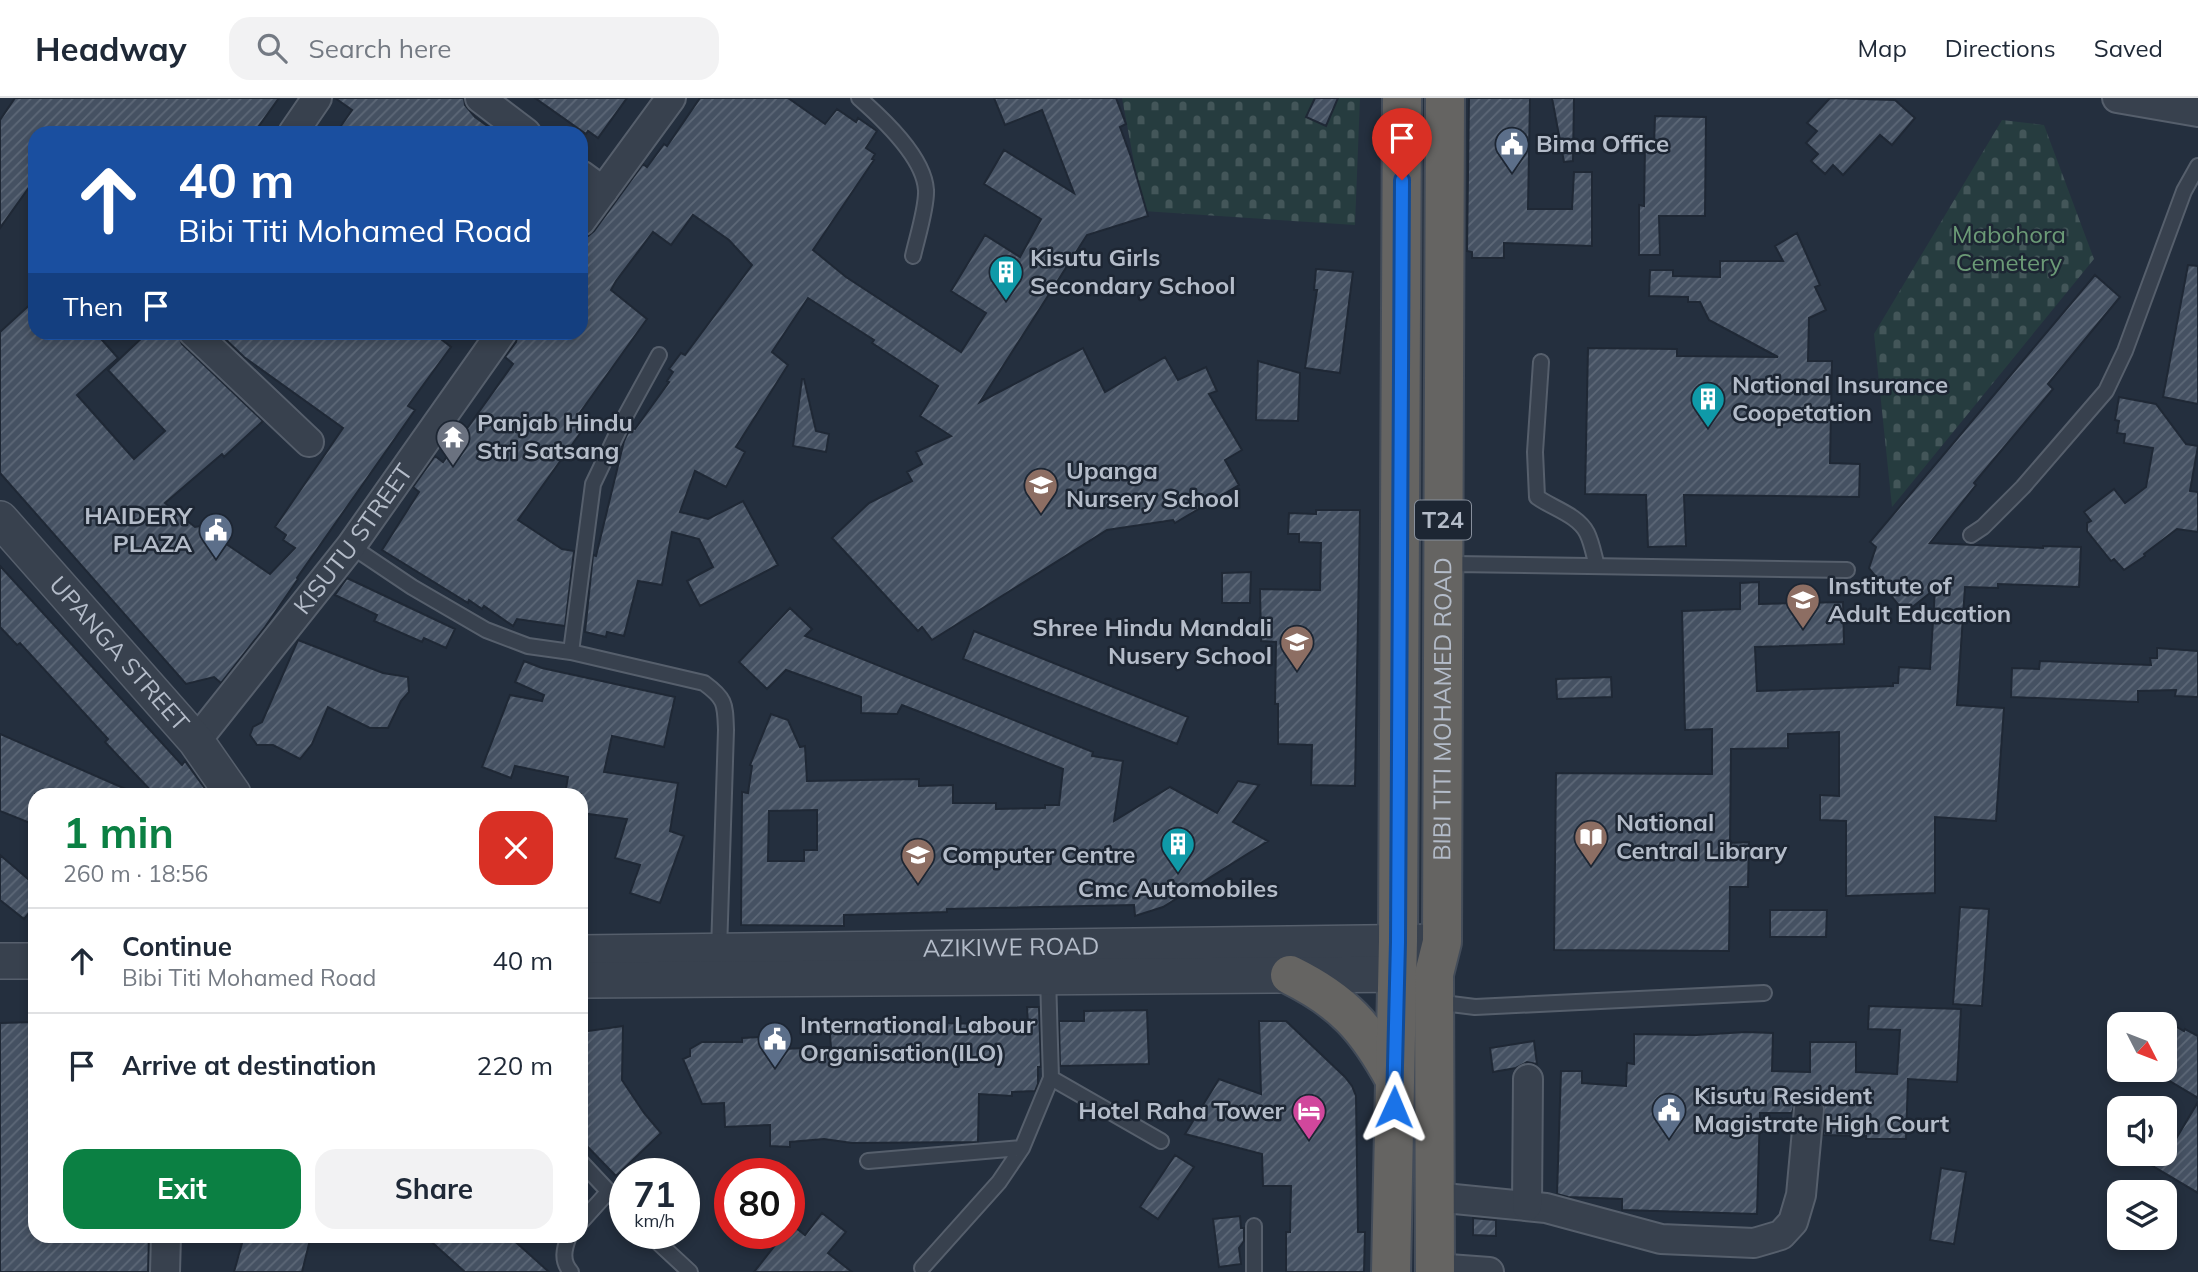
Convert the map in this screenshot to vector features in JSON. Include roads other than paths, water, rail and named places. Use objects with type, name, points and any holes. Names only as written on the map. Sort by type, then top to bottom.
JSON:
[{"type":"highway","name":"BIBI TITI MOHAMED ROAD","points":[[1402,98],[1421,967],[1434,1197],[1435,1270]]},
{"type":"highway","name":"BIBI TITI MOHAMED ROAD","points":[[1391,1272],[1395,1080],[1421,967],[1443,567],[1445,98]]},
{"type":"highway","points":[[1290,975],[1335,1000],[1377,1047],[1395,1080]]},
{"type":"street","points":[[298,126],[317,98]]},
{"type":"street","points":[[480,98],[517,126]]},
{"type":"street","points":[[592,183],[671,98]]},
{"type":"street","points":[[2117,98],[2198,112]]},
{"type":"street","points":[[201,340],[309,442]]},
{"type":"street","name":"KISUTU STREET","points":[[196,741],[351,546],[496,340]]},
{"type":"street","name":"UPANGA STREET","points":[[1,523],[196,741],[229,788]]},
{"type":"street","name":"AZIKIWE ROAD","points":[[588,953],[719,951],[1421,967]]},
{"type":"street","points":[[0,961],[28,961]]},
{"type":"street","name":"AZIKIWE ROAD","points":[[588,980],[1290,975],[1421,967]]},
{"type":"street","points":[[0,984],[28,984]]},
{"type":"street","points":[[1527,1206],[1528,1079]]},
{"type":"street","points":[[1434,1197],[1546,1208],[1661,1239],[1754,1243],[1781,1235],[1793,1222],[1801,1195],[1809,1109]]},
{"type":"street","points":[[165,1272],[166,1243]]},
{"type":"street","points":[[1435,1270],[1489,1272]]},
{"type":"lane","points":[[859,98],[885,121],[921,169],[926,191],[913,256]]},
{"type":"lane","points":[[1971,535],[1983,527],[2023,487],[2106,391],[2125,351],[2184,191],[2198,166]]},
{"type":"lane","points":[[571,652],[593,484],[659,355]]},
{"type":"lane","points":[[1541,362],[1535,452],[1536,497],[1568,514],[1586,531],[1597,566]]},
{"type":"lane","points":[[351,546],[412,587],[486,630],[528,646],[571,652],[704,683],[720,694],[725,708],[726,730],[719,951]]},
{"type":"lane","points":[[1443,567],[1454,564],[1847,570]]},
{"type":"lane","points":[[1421,967],[1475,1007],[1764,993]]},
{"type":"lane","points":[[922,1268],[999,1182],[1022,1149],[1051,1078],[1048,976]]},
{"type":"lane","points":[[1051,1078],[1161,1141]]},
{"type":"lane","points":[[868,1161],[1022,1149]]},
{"type":"lane","points":[[588,1169],[609,1191],[588,1214]]},
{"type":"lane","points":[[1254,1226],[1254,1272]]},
{"type":"lane","points":[[566,1243],[565,1265],[571,1272]]},
{"type":"lane","points":[[665,1249],[690,1272]]},
{"type":"place","name":"Bima Office","points":[[1512,174]]},
{"type":"place","name":"Kisutu Girls Secondary School","points":[[1006,302]]},
{"type":"place","name":"National Insurance Coopetation","points":[[1708,429]]},
{"type":"place","name":"Panjab Hindu Stri Satsang","points":[[453,467]]},
{"type":"place","name":"Upanga Nursery School","points":[[1041,515]]},
{"type":"place","name":"HAIDERY PLAZA","points":[[216,560]]},
{"type":"place","name":"Institute of Adult Education","points":[[1803,630]]},
{"type":"place","name":"Shree Hindu Mandali Nusery School","points":[[1297,672]]},
{"type":"place","name":"National Central Library","points":[[1591,867]]},
{"type":"place","name":"Cmc Automobiles","points":[[1178,874]]},
{"type":"place","name":"Computer Centre","points":[[918,885]]},
{"type":"place","name":"International Labour Organisation(ILO)","points":[[775,1069]]},
{"type":"place","name":"Kisutu Resident Magistrate High Court","points":[[1669,1140]]},
{"type":"place","name":"Hotel Raha Tower","points":[[1309,1141]]},
{"type":"park label","name":"Mabohora Cemetery","points":[[2009,249]]}]
